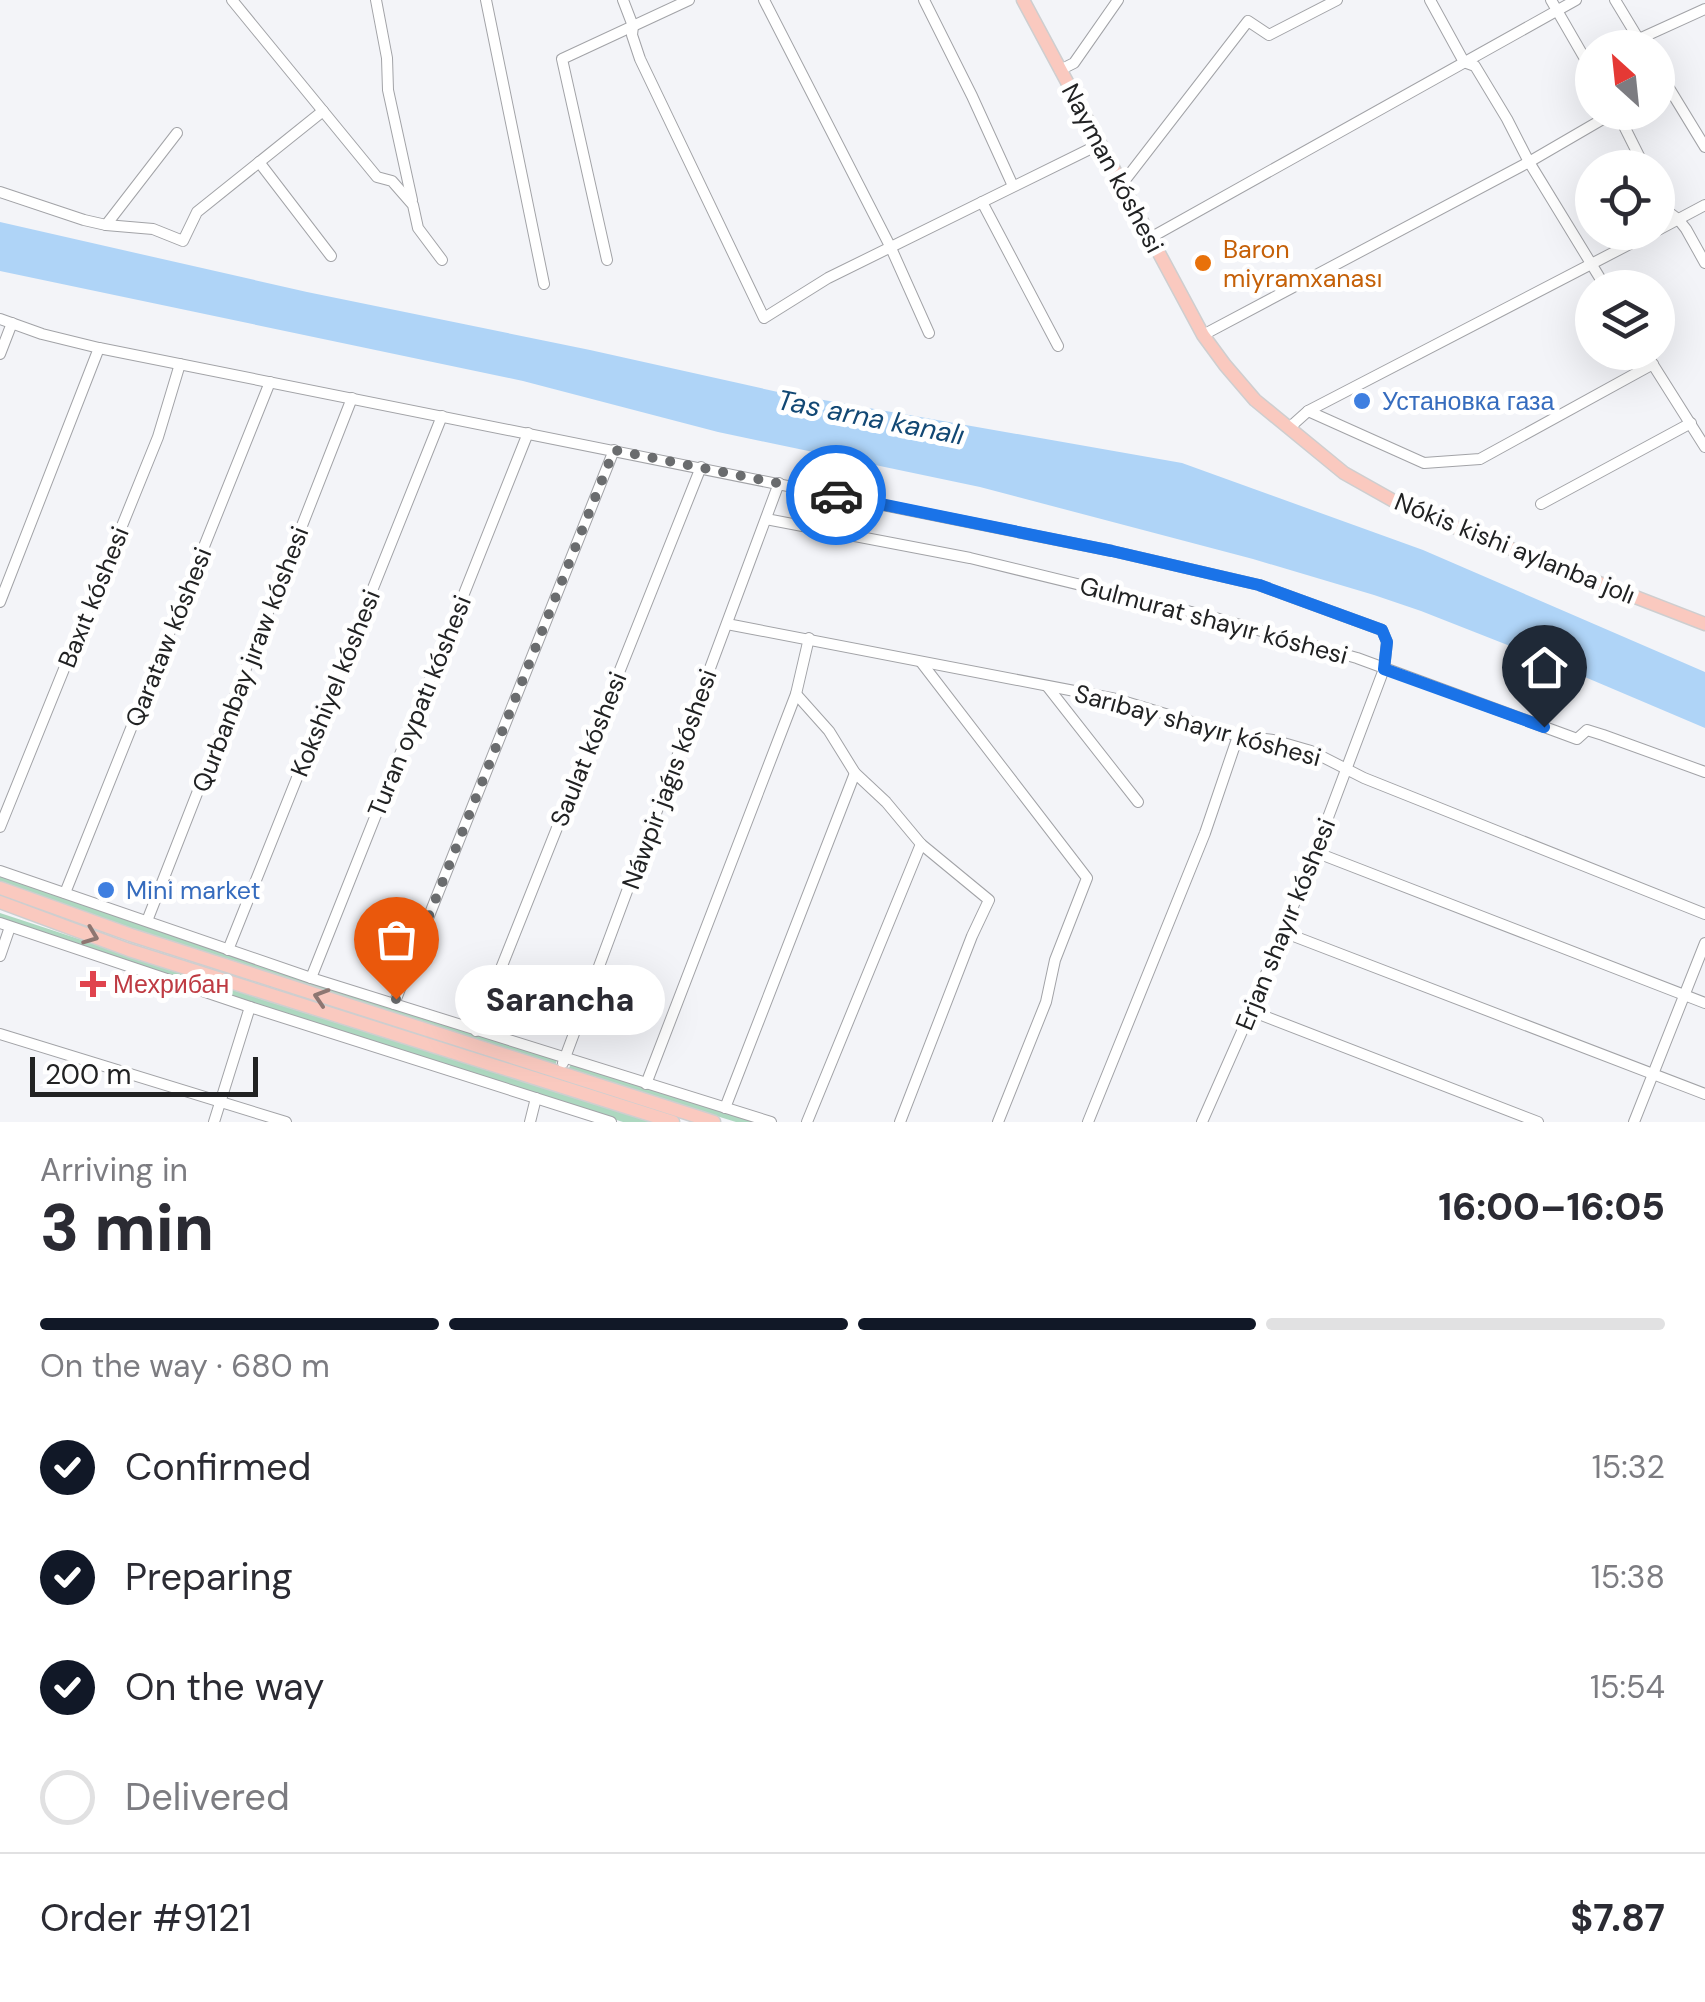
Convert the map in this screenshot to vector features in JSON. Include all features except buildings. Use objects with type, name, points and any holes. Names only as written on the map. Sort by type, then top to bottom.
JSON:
[{"type":"main road","name":"Nayman kóshesi","points":[[1023,0],[1204,335]]},
{"type":"main road","name":"Nókis kishi aylanba jolı","points":[[1204,335],[1255,400],[1344,473],[1408,509],[1705,624]]},
{"type":"main road","points":[[0,888],[130,935],[714,1122]]},
{"type":"main road","points":[[0,902],[129,950],[673,1122]]},
{"type":"street","points":[[232,0],[377,176],[392,181],[413,205]]},
{"type":"street","points":[[376,0],[388,90],[418,228],[442,260]]},
{"type":"street","points":[[486,0],[544,284]]},
{"type":"street","points":[[622,0],[640,58],[764,318],[828,278],[1100,144]]},
{"type":"street","points":[[608,260],[562,60],[689,0]]},
{"type":"street","points":[[764,0],[891,248],[929,333]]},
{"type":"street","points":[[924,0],[1013,186]]},
{"type":"street","points":[[1060,70],[1074,63],[1118,0]]},
{"type":"street","points":[[1122,184],[1248,21],[1269,35],[1337,0]]},
{"type":"street","points":[[1430,0],[1464,62],[1475,66],[1595,270]]},
{"type":"street","points":[[1150,238],[1464,62],[1554,5],[1576,0]]},
{"type":"street","points":[[1615,0],[1633,30]]},
{"type":"street","points":[[1554,5],[1575,41]]},
{"type":"street","points":[[1665,30],[1705,9]]},
{"type":"street","points":[[1675,104],[1705,148]]},
{"type":"street","points":[[0,192],[106,225],[153,229],[183,241],[197,212],[323,111]]},
{"type":"street","points":[[1204,335],[1585,130]]},
{"type":"street","points":[[106,225],[177,133]]},
{"type":"street","points":[[259,162],[332,256]]},
{"type":"street","points":[[982,202],[1058,346]]},
{"type":"street","points":[[1675,221],[1705,205]]},
{"type":"street","points":[[1675,217],[1705,262]]},
{"type":"street","points":[[1289,428],[1308,411],[1620,250]]},
{"type":"street","points":[[0,319],[99,348],[1060,540],[1259,585],[1382,630],[1387,642],[1384,669]]},
{"type":"street","points":[[0,354],[12,323]]},
{"type":"street","points":[[0,602],[99,348]]},
{"type":"street","name":"Baxıt kóshesi","points":[[0,827],[158,438],[180,364]]},
{"type":"street","points":[[1308,411],[1424,463],[1480,459],[1641,370]]},
{"type":"street","points":[[1656,370],[1705,447]]},
{"type":"street","name":"Qarataw kóshesi","points":[[65,893],[270,382]]},
{"type":"street","name":"Qurbanbay jıraw kóshesi","points":[[147,920],[352,398]]},
{"type":"street","name":"Kokshiyel kóshesi","points":[[228,950],[442,416]]},
{"type":"street","points":[[1542,504],[1692,423]]},
{"type":"street","name":"Turan oypatı kóshesi","points":[[310,978],[528,433]]},
{"type":"street","points":[[394,1004],[614,450]]},
{"type":"street","name":"Saulat kóshesi","points":[[476,1031],[700,467]]},
{"type":"street","name":"Náwpir jaǵıs kóshesi","points":[[560,1074],[779,484]]},
{"type":"street","name":"Gulmurat shayır kóshesi","points":[[766,519],[970,558],[1142,598],[1357,658],[1576,738],[1587,730],[1604,734],[1705,772]]},
{"type":"street","name":"Sarıbay shayır kóshesi","points":[[727,624],[1116,699],[1238,736],[1273,740],[1311,751],[1705,914]]},
{"type":"street","points":[[646,1084],[796,694],[810,638]]},
{"type":"street","points":[[920,661],[1088,878],[1056,960],[1046,1002],[998,1122]]},
{"type":"street","name":"Erjan shayır kóshesi","points":[[1206,1121],[1316,852],[1384,669]]},
{"type":"street","points":[[1047,686],[1138,802]]},
{"type":"street","points":[[796,694],[828,730],[855,772],[920,844],[989,900],[900,1122]]},
{"type":"street","points":[[1088,1122],[1204,833],[1238,736]]},
{"type":"street","points":[[725,1108],[855,772]]},
{"type":"street","points":[[806,1122],[920,844]]},
{"type":"street","points":[[1316,852],[1705,1003]]},
{"type":"street","points":[[0,871],[310,978],[772,1122]]},
{"type":"street","points":[[0,956],[5,925],[610,1122]]},
{"type":"street","points":[[1283,932],[1705,1094]]},
{"type":"street","points":[[1634,1122],[1705,942]]},
{"type":"street","points":[[214,1122],[250,1007]]},
{"type":"street","points":[[1251,1012],[1538,1122]]},
{"type":"street","points":[[0,1034],[286,1122]]},
{"type":"street","points":[[530,1122],[536,1098]]},
{"type":"green space","points":[[0,875],[274,971],[557,1060],[555,1066],[146,934],[0,881]]},
{"type":"green space","points":[[0,913],[655,1122],[623,1122],[260,1007],[0,919]]},
{"type":"green space","points":[[571,1064],[755,1122],[736,1122],[568,1070]]},
{"type":"water","name":"Tas arna kanalı","points":[[0,222],[778,392],[1182,463],[1423,550],[1705,672],[1705,728],[1421,611],[1253,559],[980,487],[718,432],[523,381],[0,271]]},
{"type":"way so far","points":[[396,999],[614,450],[836,495]]},
{"type":"place","name":"Baron miyramxanası","points":[[1203,263]]},
{"type":"place","name":"Установка газа","points":[[1362,401]]},
{"type":"place","name":"Mini market","points":[[106,890]]},
{"type":"place","name":"Мехрибан","points":[[93,984]]},
{"type":"place","name":"Sarancha","points":[[396,999]]},
{"type":"route","points":[[836,495],[1259,585],[1382,630],[1387,642],[1384,669],[1544,727]]}]
